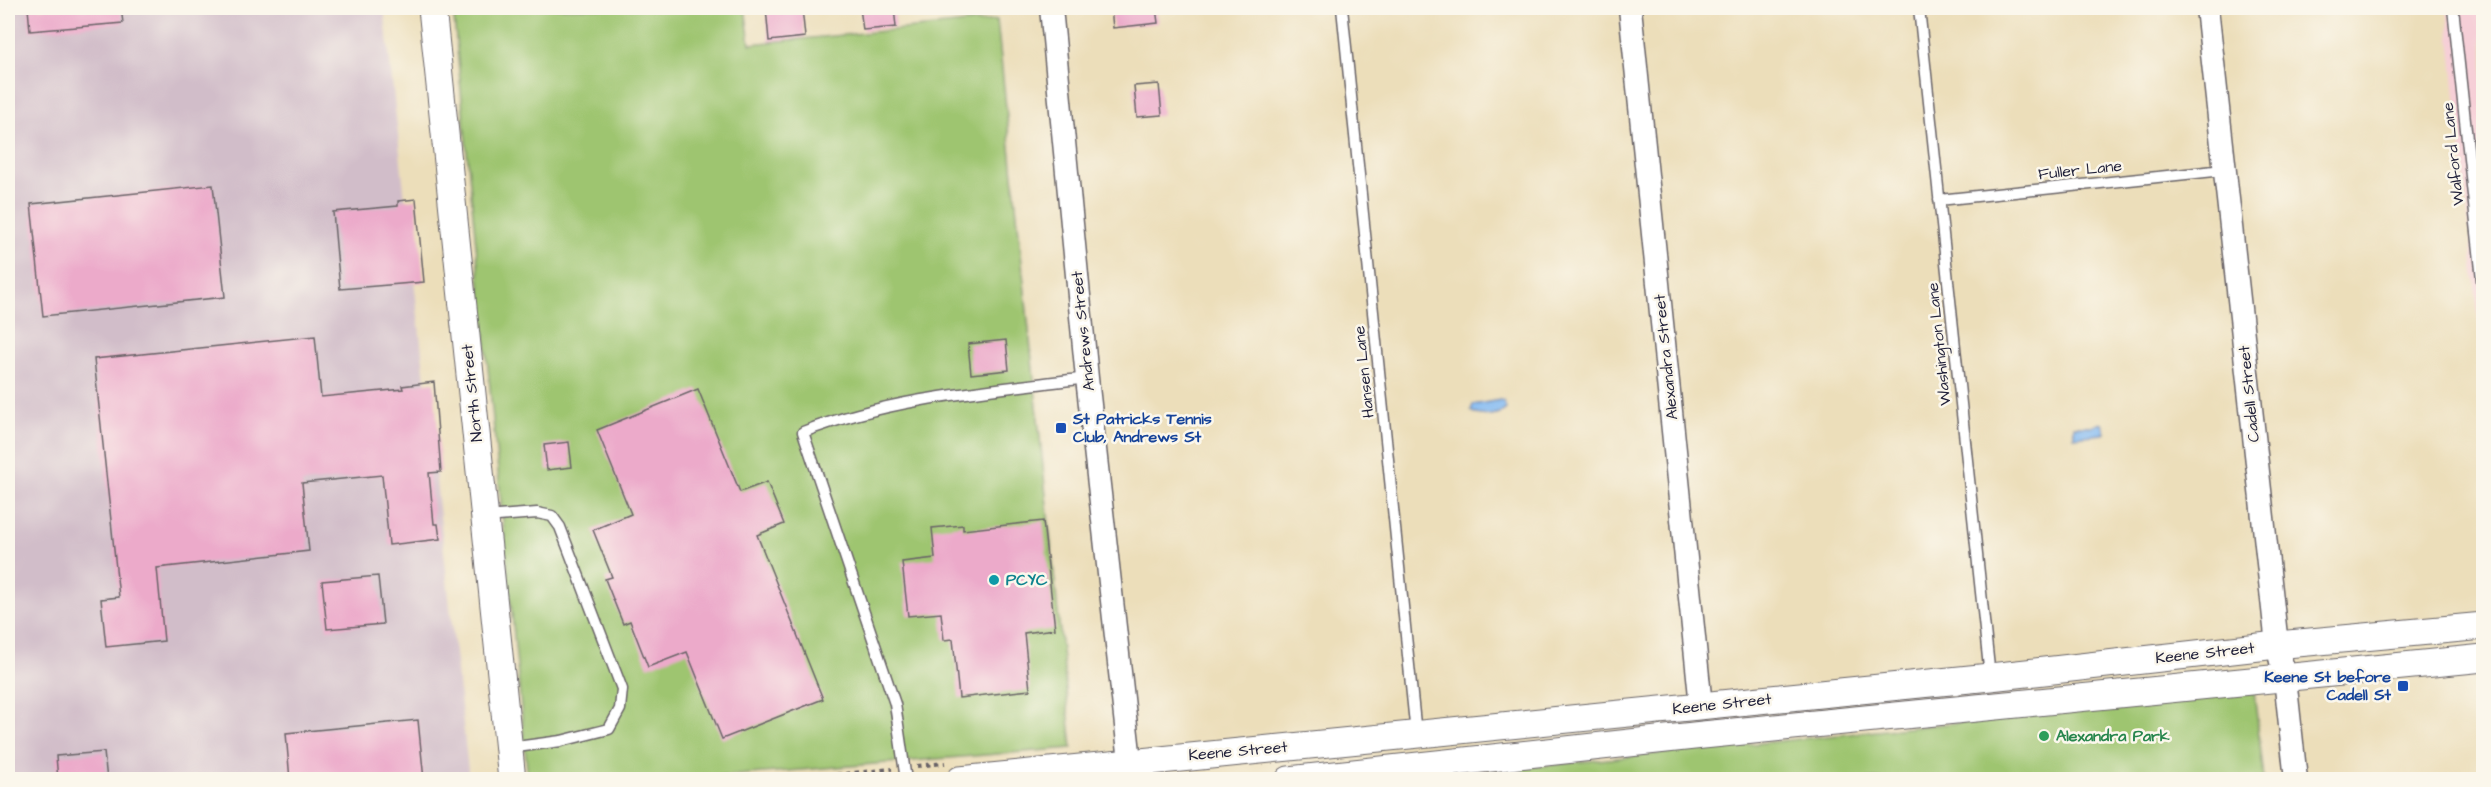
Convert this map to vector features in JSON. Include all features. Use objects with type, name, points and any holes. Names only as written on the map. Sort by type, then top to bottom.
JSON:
[{"type":"street","name":"North Street","points":[[432,8],[512,780]]},
{"type":"street","name":"Andrews Street","points":[[1051,8],[1087,378],[1131,770]]},
{"type":"street","name":"Alexandra Street","points":[[1630,8],[1701,706]]},
{"type":"street","name":"Cadell Street","points":[[2207,8],[2277,645],[2285,678],[2296,780]]},
{"type":"street","name":"Keene Street","points":[[960,780],[1131,770],[1416,734],[1990,677],[2277,645],[2484,626]]},
{"type":"street","name":"Keene Street","points":[[1289,780],[1703,735],[2484,658]]},
{"type":"street","points":[[1701,706],[1703,735]]},
{"type":"lane","name":"Hansen Lane","points":[[1342,8],[1416,734]]},
{"type":"lane","name":"Washington Lane","points":[[1919,8],[1990,677]]},
{"type":"lane","name":"Walford Lane","points":[[2453,8],[2484,298]]},
{"type":"lane","name":"Fuller Lane","points":[[1939,200],[2224,170]]},
{"type":"lane","points":[[906,780],[895,704],[803,432],[833,420],[927,398],[1087,378]]},
{"type":"lane","points":[[485,517],[537,513],[552,516],[560,527],[622,689],[620,709],[609,729],[561,741],[509,748]]},
{"type":"shaded area","points":[[8,8],[384,8],[469,779],[8,779]]},
{"type":"shaded area","points":[[2447,8],[2483,8],[2483,365]]},
{"type":"green space","points":[[453,8],[745,8],[750,44],[997,20],[1072,748],[688,779],[528,779]]},
{"type":"green space","name":"Alexandra Park","points":[[2254,692],[2264,779],[1405,780]]},
{"type":"water","points":[[1503,401],[1506,409],[1499,413],[1484,415],[1471,411],[1473,405]]},
{"type":"water","points":[[2102,423],[2105,433],[2103,434],[2074,437],[2074,426],[2091,426]]},
{"type":"building","points":[[28,8],[121,8],[123,23],[30,31]]},
{"type":"building","points":[[766,8],[802,8],[805,37],[769,41]]},
{"type":"building","points":[[860,8],[894,8],[896,27],[863,30]]},
{"type":"building","points":[[1111,8],[1156,8],[1158,23],[1113,28]]},
{"type":"building","points":[[1159,84],[1162,115],[1137,117],[1134,86]]},
{"type":"building","points":[[213,185],[225,297],[43,316],[31,204]]},
{"type":"building","points":[[416,199],[424,282],[340,289],[333,212],[398,206],[398,201]]},
{"type":"building","points":[[315,336],[321,397],[403,389],[402,386],[434,382],[441,472],[429,473],[434,524],[438,524],[440,539],[389,545],[382,475],[302,483],[309,551],[157,568],[164,641],[106,647],[101,599],[119,597],[94,359]]},
{"type":"building","points":[[1006,340],[1009,370],[971,374],[968,344]]},
{"type":"building","points":[[698,389],[740,492],[767,482],[784,524],[757,535],[823,699],[722,739],[687,652],[648,667],[630,621],[623,624],[605,579],[612,577],[593,530],[631,514],[597,430]]},
{"type":"building","points":[[569,442],[572,467],[547,470],[544,445]]},
{"type":"building","name":"PCYC","points":[[1043,521],[1055,629],[1024,633],[1030,690],[959,698],[953,639],[944,640],[941,613],[908,616],[902,562],[935,558],[932,528],[963,525],[963,530]]},
{"type":"building","points":[[378,576],[383,624],[327,629],[322,581]]},
{"type":"building","points":[[418,720],[424,780],[290,780],[286,733]]},
{"type":"building","points":[[104,752],[107,780],[58,780],[56,756]]},
{"type":"place","name":"St Patricks Tennis Club, Andrews St","points":[[1061,428]]},
{"type":"place","name":"PCYC","points":[[994,580]]},
{"type":"place","name":"Keene St before Cadell St","points":[[2403,686]]},
{"type":"place","name":"Alexandra Park","points":[[2044,736]]}]
